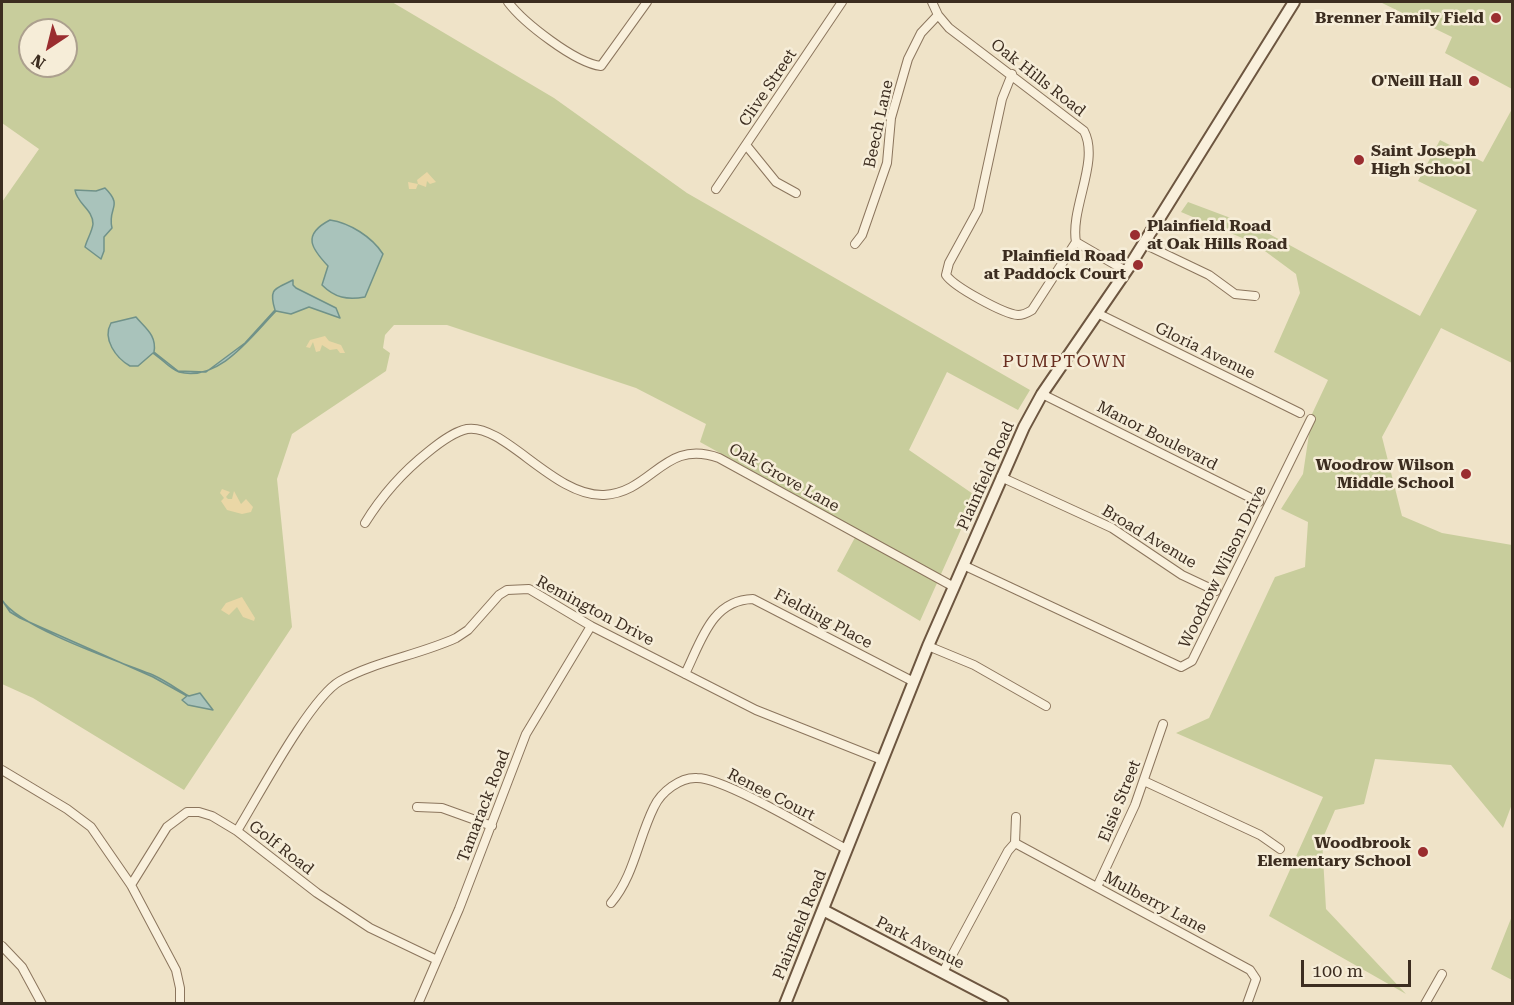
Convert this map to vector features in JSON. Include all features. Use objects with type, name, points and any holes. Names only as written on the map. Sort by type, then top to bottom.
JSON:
[{"type":"street","points":[[508,2],[528,22],[585,62],[600,66],[608,60],[647,2]]},
{"type":"street","name":"Clive Street","points":[[716,189],[842,2]]},
{"type":"street","name":"Oak Hills Road","points":[[932,2],[938,15],[949,28],[1077,124],[1088,138],[1088,155],[1075,221],[1076,242]]},
{"type":"street","name":"Plainfield Road","points":[[784,1004],[928,646],[1001,477],[1042,394],[1144,244],[1294,2]]},
{"type":"street","name":"Beech Lane","points":[[855,244],[862,235],[886,163],[891,118],[908,59],[921,33],[938,15]]},
{"type":"street","points":[[1012,74],[1002,99],[978,210],[949,263],[946,274],[957,285],[1011,313],[1025,315],[1032,310],[1076,242],[1126,271]]},
{"type":"street","points":[[746,145],[776,182],[796,193]]},
{"type":"street","points":[[1144,244],[1209,275],[1235,294],[1255,296]]},
{"type":"street","name":"Gloria Avenue","points":[[1097,313],[1300,413]]},
{"type":"street","name":"Manor Boulevard","points":[[1042,394],[1259,502]]},
{"type":"street","name":"Woodrow Wilson Drive","points":[[963,565],[1181,667],[1192,661],[1311,419]]},
{"type":"street","name":"Oak Grove Lane","points":[[365,523],[374,508],[420,459],[450,436],[469,429],[490,434],[564,483],[600,495],[621,492],[632,487],[685,453],[705,453],[720,458],[954,587]]},
{"type":"street","name":"Broad Avenue","points":[[1001,477],[1112,528],[1182,575],[1216,591]]},
{"type":"street","name":"Remington Drive","points":[[237,831],[320,698],[339,681],[456,638],[468,630],[499,595],[507,590],[529,589],[541,594],[591,626],[756,710],[882,760]]},
{"type":"street","name":"Fielding Place","points":[[685,674],[716,613],[736,601],[753,599],[914,682]]},
{"type":"street","name":"Tamarack Road","points":[[418,1004],[492,826],[526,734],[591,626]]},
{"type":"street","points":[[928,646],[974,665],[1046,706]]},
{"type":"street","name":"Elsie Street","points":[[1097,887],[1122,838],[1163,724]]},
{"type":"street","points":[[2,770],[86,820],[131,885],[176,970],[180,988],[180,1004]]},
{"type":"street","name":"Renee Court","points":[[611,903],[623,890],[657,801],[668,790],[691,778],[720,783],[846,849]]},
{"type":"street","points":[[1144,781],[1260,835],[1280,849]]},
{"type":"street","points":[[417,807],[442,808],[492,826]]},
{"type":"street","name":"Golf Road","points":[[131,885],[166,827],[187,812],[199,812],[212,816],[237,831],[349,915],[401,945],[437,960]]},
{"type":"street","points":[[943,972],[1008,851],[1015,843],[1017,817]]},
{"type":"street","name":"Mulberry Lane","points":[[1015,843],[1250,970],[1256,979],[1247,1004]]},
{"type":"street","name":"Park Avenue","points":[[823,910],[1003,1004]]},
{"type":"street","points":[[2,946],[22,967],[42,1004]]},
{"type":"street","points":[[1425,1004],[1442,974]]},
{"type":"green space","points":[[2,2],[392,2],[554,98],[687,193],[1030,390],[1018,410],[947,372],[909,450],[976,496],[920,621],[837,571],[859,530],[700,442],[706,424],[636,388],[447,325],[394,325],[385,335],[383,348],[390,353],[386,371],[292,434],[277,479],[292,627],[184,790],[33,698],[2,684],[2,202],[39,149],[2,123]]},
{"type":"green space","points":[[1380,2],[1512,2],[1512,89],[1445,53],[1452,37]]},
{"type":"green space","points":[[1512,109],[1512,363],[1441,328],[1382,437],[1402,516],[1442,533],[1512,545],[1512,804],[1503,828],[1451,765],[1375,759],[1364,804],[1335,810],[1322,840],[1326,909],[1406,994],[1269,916],[1323,797],[1176,733],[1209,718],[1275,577],[1305,567],[1308,522],[1281,509],[1303,474],[1312,414],[1328,380],[1274,352],[1300,293],[1296,274],[1254,243],[1181,212],[1188,202],[1260,229],[1420,316],[1477,210],[1418,181],[1440,140],[1483,162]]},
{"type":"green space","points":[[1512,916],[1512,980],[1491,969]]},
{"type":"sand","points":[[427,172],[436,182],[430,184],[427,181],[426,187],[418,184],[417,180]]},
{"type":"sand","points":[[408,182],[418,184],[416,189],[409,189]]},
{"type":"sand","points":[[325,336],[329,341],[341,345],[345,353],[340,353],[337,349],[330,350],[322,345],[320,351],[316,352],[313,342],[310,348],[306,347],[310,340]]},
{"type":"sand","points":[[222,489],[230,492],[226,497],[228,499],[232,499],[234,491],[241,504],[246,499],[253,507],[251,512],[242,514],[227,510],[221,501],[224,498],[220,493]]},
{"type":"sand","points":[[242,597],[255,618],[254,621],[243,617],[237,607],[229,615],[221,610],[226,603]]},
{"type":"water","points":[[105,188],[111,194],[114,203],[111,216],[112,228],[104,237],[104,251],[101,259],[85,247],[93,224],[88,210],[76,195],[75,190],[96,191]]},
{"type":"water","points":[[330,220],[345,224],[360,232],[383,254],[365,297],[342,297],[322,285],[328,266],[317,254],[312,237],[315,231]]},
{"type":"water","points":[[293,280],[296,288],[336,308],[340,318],[309,307],[291,314],[276,311],[244,345],[233,355],[209,370],[245,343],[275,310],[273,293],[282,285]]},
{"type":"water","points":[[136,317],[152,336],[154,352],[178,371],[201,372],[179,372],[153,353],[138,366],[130,366],[115,353],[109,342],[111,323]]},
{"type":"water","points":[[2,600],[12,610],[29,622],[10,612]]},
{"type":"water","points":[[29,622],[121,663],[71,643]]},
{"type":"water","points":[[121,663],[158,677],[189,696],[200,693],[213,710],[188,705],[182,700],[187,696]]},
{"type":"place","name":"Brenner Family Field","points":[[1496,18]]},
{"type":"place","name":"O'Neill Hall","points":[[1474,81]]},
{"type":"place","name":"Saint Joseph High School","points":[[1359,160]]},
{"type":"place","name":"Plainfield Road at Oak Hills Road","points":[[1135,235]]},
{"type":"place","name":"Plainfield Road at Paddock Court","points":[[1138,265]]},
{"type":"place","name":"Woodrow Wilson Middle School","points":[[1466,474]]},
{"type":"place","name":"Woodbrook Elementary School","points":[[1423,852]]},
{"type":"district","name":"PUMPTOWN","points":[[1065,362]]}]
